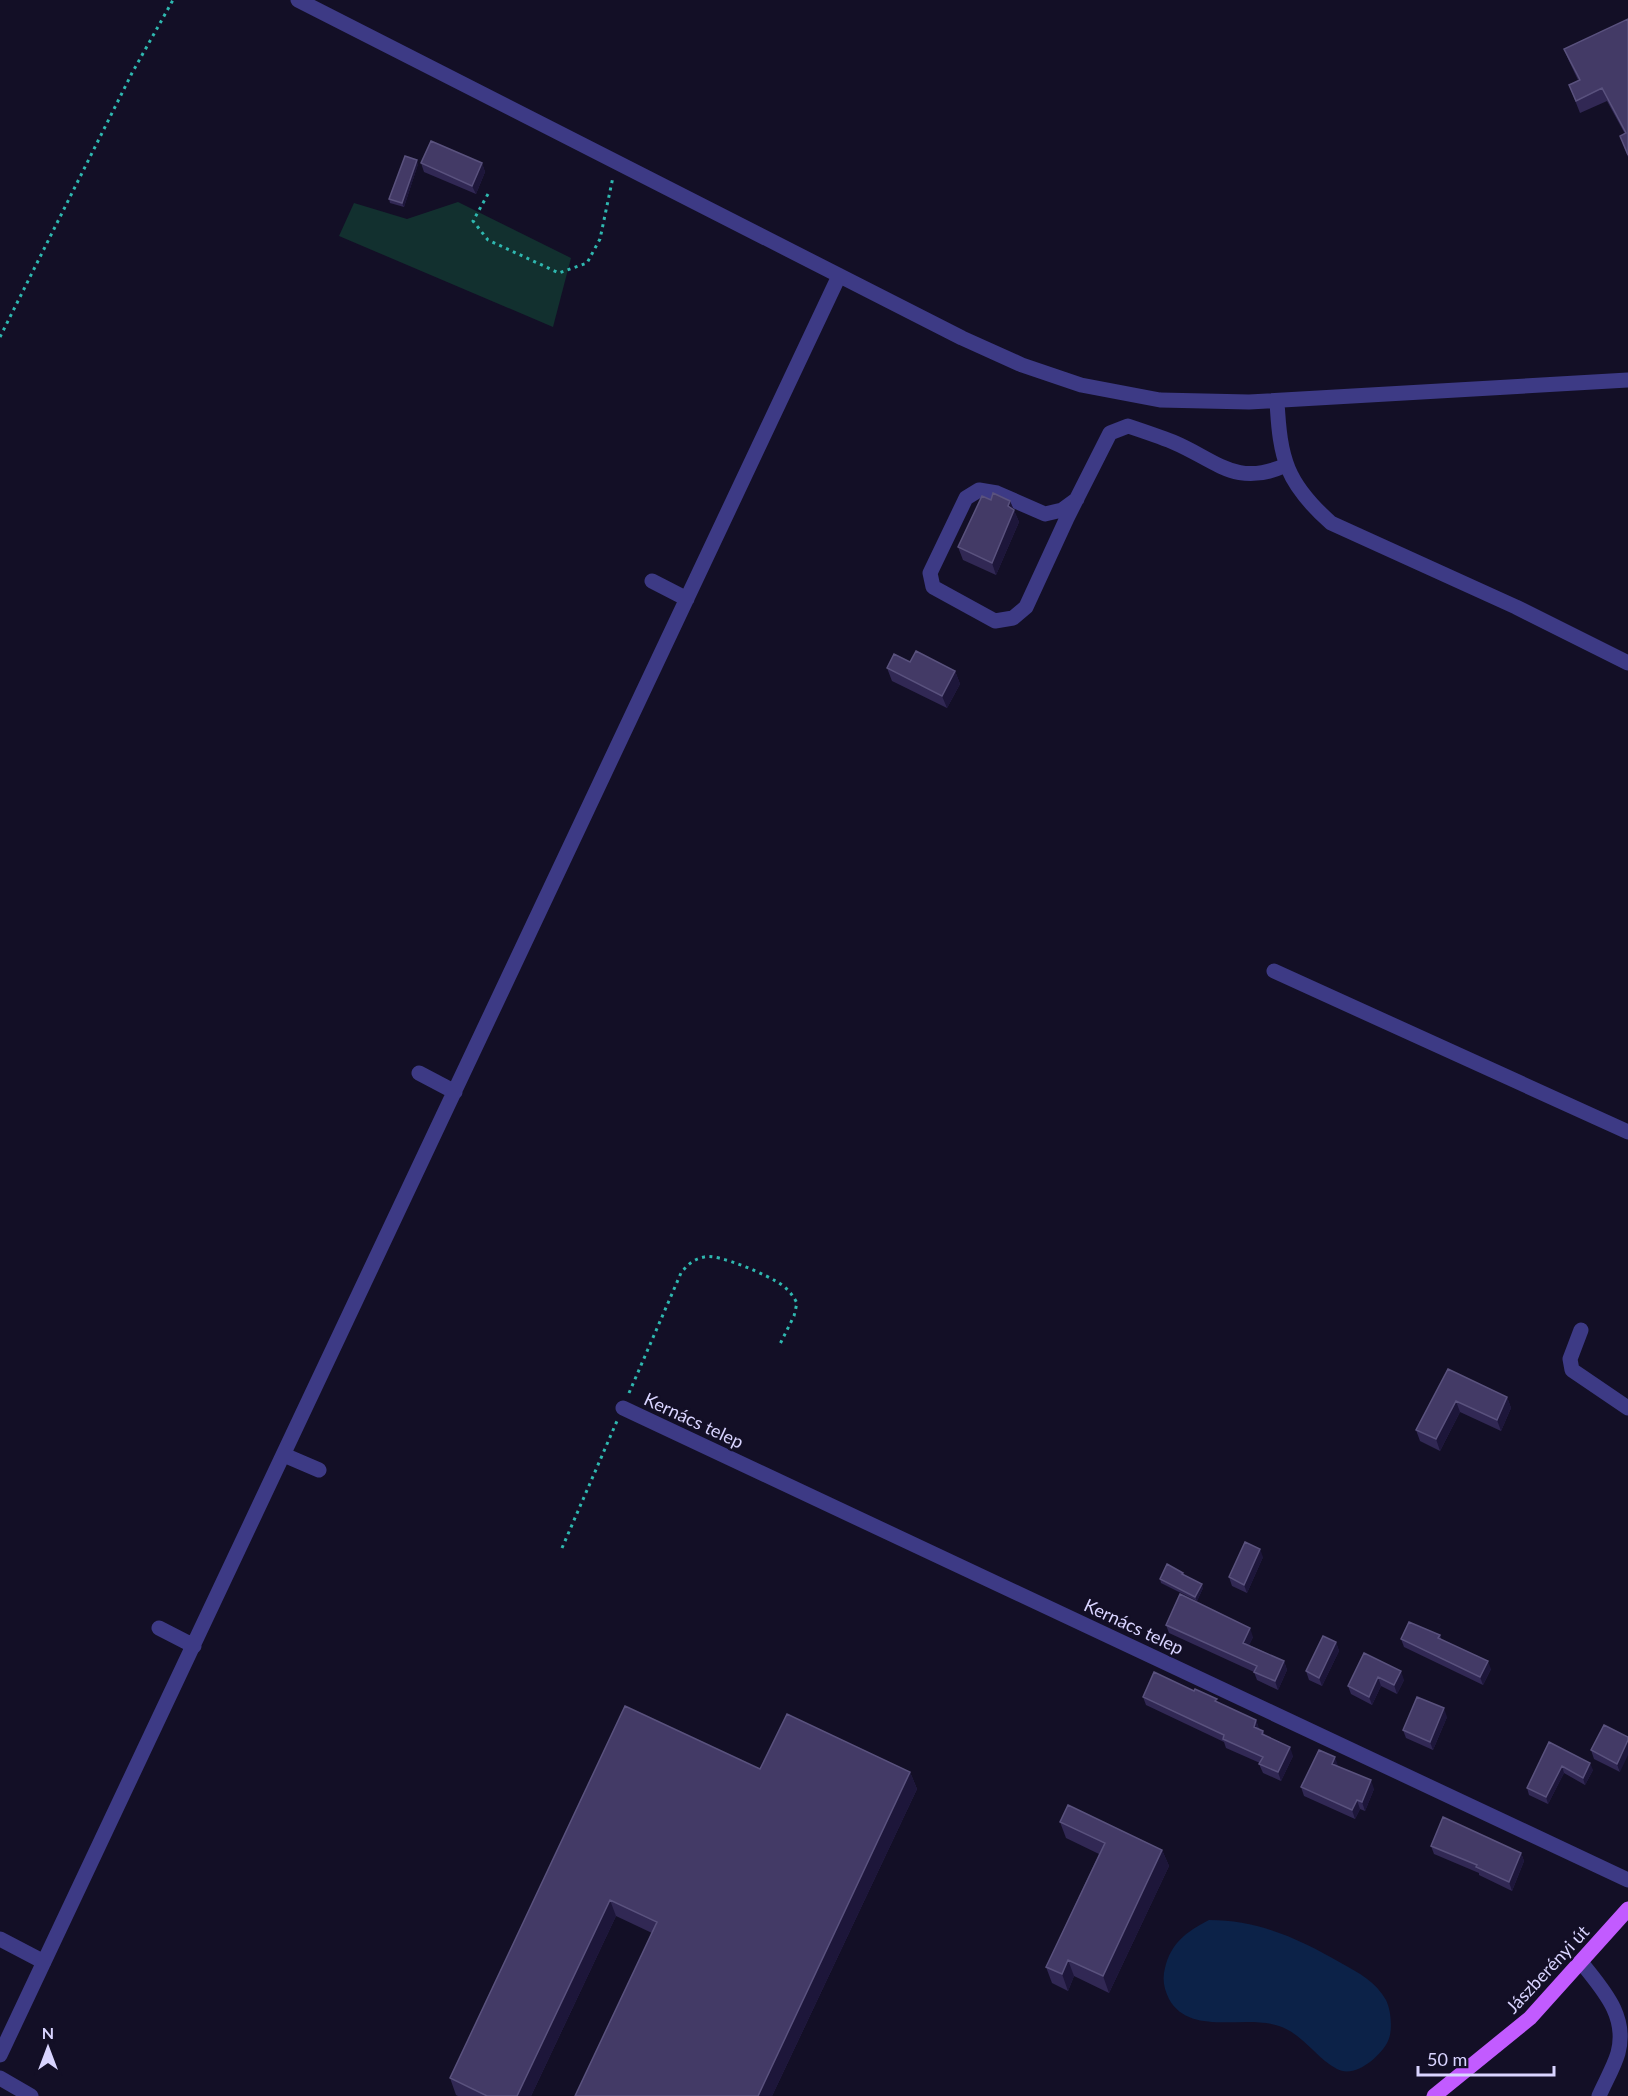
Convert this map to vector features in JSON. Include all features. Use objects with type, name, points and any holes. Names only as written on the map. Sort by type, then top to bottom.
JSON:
[{"type":"main road","name":"Jászberényi út","points":[[1434,2096],[1530,2018],[1628,1909]]},
{"type":"street","points":[[298,0],[962,338],[1022,365],[1081,385],[1160,400],[1206,402],[1276,401],[1628,380]]},
{"type":"street","points":[[0,2055],[839,276]]},
{"type":"street","points":[[1276,401],[1281,449],[1286,465],[1297,487],[1313,507],[1331,523],[1516,607],[1628,663]]},
{"type":"street","points":[[1077,499],[1062,510],[1045,514],[997,493],[979,490],[966,498],[930,573],[933,587],[995,621],[1013,618],[1026,607],[1110,433],[1128,426],[1173,442],[1226,469],[1244,474],[1261,474],[1286,465]]},
{"type":"street","points":[[652,581],[687,598]]},
{"type":"street","points":[[1274,971],[1628,1132]]},
{"type":"street","points":[[419,1073],[455,1092]]},
{"type":"street","points":[[1581,1330],[1570,1359],[1572,1370],[1628,1408]]},
{"type":"street","name":"Kernács telep","points":[[623,1408],[1628,1880]]},
{"type":"street","points":[[284,1455],[319,1470]]},
{"type":"street","points":[[159,1628],[194,1646]]},
{"type":"street","points":[[0,1939],[44,1962]]},
{"type":"street","points":[[1581,1962],[1621,2006],[1623,2056],[1599,2096]]},
{"type":"street","points":[[0,2078],[31,2096]]},
{"type":"path","points":[[0,337],[132,72],[173,0]]},
{"type":"path","points":[[488,194],[473,221],[488,240],[559,273],[587,263],[600,239],[616,161]]},
{"type":"path","points":[[562,1548],[681,1273],[688,1264],[704,1256],[722,1257],[781,1284],[792,1293],[797,1303],[795,1316],[780,1344]]},
{"type":"green space","points":[[458,202],[571,258],[553,327],[339,236],[354,203],[407,219]]},
{"type":"water","points":[[1209,1920],[1245,1923],[1278,1932],[1354,1970],[1377,1988],[1386,2000],[1391,2020],[1385,2047],[1367,2064],[1352,2071],[1344,2071],[1329,2064],[1295,2035],[1279,2026],[1250,2022],[1204,2021],[1190,2018],[1178,2011],[1169,1999],[1165,1988],[1164,1976],[1168,1959],[1181,1939]]},
{"type":"building","points":[[1628,19],[1628,155],[1620,136],[1626,133],[1602,88],[1576,101],[1569,85],[1580,80],[1564,49]]},
{"type":"building","points":[[431,141],[482,163],[472,186],[421,163]]},
{"type":"building","points":[[405,156],[417,160],[402,203],[389,199]]},
{"type":"building","points":[[993,493],[1010,501],[1008,506],[1014,510],[992,563],[958,547],[982,496],[991,500]]},
{"type":"building","points":[[916,651],[955,671],[942,696],[887,668],[894,654],[910,662]]},
{"type":"building","points":[[1448,1369],[1507,1397],[1497,1420],[1456,1401],[1436,1439],[1416,1430]]},
{"type":"building","points":[[1245,1542],[1260,1549],[1244,1585],[1229,1577]]},
{"type":"building","points":[[1167,1564],[1202,1584],[1195,1597],[1160,1579]]},
{"type":"building","points":[[1180,1594],[1250,1628],[1243,1643],[1284,1661],[1275,1681],[1254,1672],[1257,1666],[1166,1625]]},
{"type":"building","points":[[1409,1622],[1440,1635],[1438,1638],[1488,1661],[1480,1677],[1401,1639]]},
{"type":"building","points":[[1323,1636],[1336,1642],[1319,1678],[1306,1671]]},
{"type":"building","points":[[1364,1653],[1401,1671],[1394,1685],[1378,1677],[1369,1697],[1348,1686]]},
{"type":"building","points":[[1154,1672],[1217,1699],[1215,1701],[1256,1720],[1254,1727],[1263,1731],[1262,1734],[1290,1747],[1278,1772],[1259,1764],[1263,1757],[1223,1739],[1224,1735],[1143,1697]]},
{"type":"building","points":[[1417,1697],[1444,1708],[1430,1742],[1403,1730]]},
{"type":"building","points":[[625,1706],[760,1769],[787,1714],[910,1772],[758,2096],[575,2096],[657,1922],[610,1900],[517,2096],[487,2096],[450,2078]]},
{"type":"building","points":[[1604,1725],[1628,1737],[1617,1764],[1591,1750]]},
{"type":"building","points":[[1549,1742],[1590,1763],[1583,1778],[1562,1766],[1546,1797],[1527,1788]]},
{"type":"building","points":[[1319,1750],[1335,1757],[1332,1764],[1371,1780],[1362,1802],[1357,1800],[1352,1810],[1301,1787]]},
{"type":"building","points":[[1068,1805],[1162,1850],[1103,1976],[1068,1960],[1062,1974],[1046,1967],[1105,1843],[1060,1822]]},
{"type":"building","points":[[1443,1817],[1521,1853],[1509,1882],[1476,1867],[1477,1865],[1431,1846]]}]
